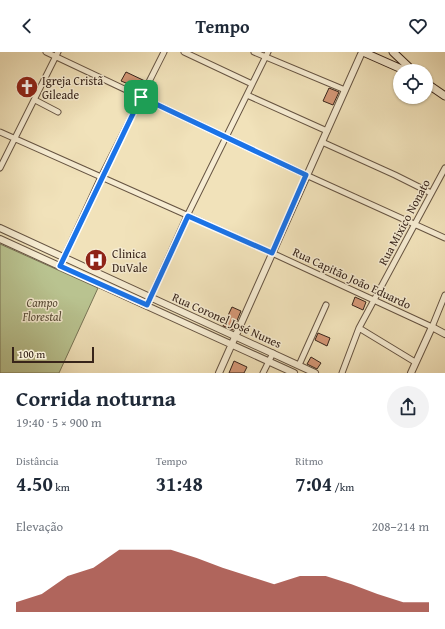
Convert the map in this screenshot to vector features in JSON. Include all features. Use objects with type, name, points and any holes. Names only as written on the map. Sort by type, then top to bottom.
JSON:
[{"type":"main road","points":[[363,52],[393,65]]},
{"type":"main road","points":[[393,52],[406,64]]},
{"type":"main road","points":[[433,88],[445,96]]},
{"type":"street","points":[[46,52],[57,54],[141,97],[306,175],[445,238]]},
{"type":"street","points":[[60,266],[101,177],[164,52]]},
{"type":"street","points":[[184,52],[252,84]]},
{"type":"street","points":[[254,52],[267,55],[345,90]]},
{"type":"street","points":[[219,373],[306,175],[363,52]]},
{"type":"street","points":[[0,168],[57,54]]},
{"type":"street","points":[[147,305],[188,216],[267,55]]},
{"type":"street","points":[[247,95],[327,131]]},
{"type":"street","points":[[35,100],[58,112]]},
{"type":"street","name":"Rua Capitão João Eduardo","points":[[0,132],[272,253],[432,327]]},
{"type":"street","points":[[322,142],[431,193]]},
{"type":"street","name":"Rua Mixico Nonato","points":[[342,373],[360,328],[445,168]]},
{"type":"street","name":"Rua Coronel José Nunes","points":[[0,228],[273,353],[301,368],[315,373]]},
{"type":"street","name":"Rua Coronel José Nunes","points":[[0,239],[294,373]]},
{"type":"street","points":[[411,373],[445,294]]},
{"type":"street","points":[[301,368],[326,305]]},
{"type":"street","points":[[432,327],[445,334]]},
{"type":"street","points":[[360,328],[415,362]]},
{"type":"street","points":[[263,373],[273,353]]},
{"type":"green space","name":"Campo Florestal","points":[[0,244],[98,288],[59,373],[0,373]]},
{"type":"building","points":[[126,72],[145,81],[141,89],[121,81]]},
{"type":"building","points":[[329,88],[339,92],[333,105],[323,101]]},
{"type":"building","points":[[355,297],[366,302],[363,310],[352,305]]},
{"type":"building","points":[[232,307],[241,311],[233,330],[223,326]]},
{"type":"building","points":[[318,333],[330,338],[327,346],[315,340]]},
{"type":"building","points":[[311,357],[321,363],[317,369],[307,364]]},
{"type":"building","points":[[234,361],[247,367],[244,373],[229,373]]},
{"type":"place","name":"Igreja Cristã Gileade","points":[[27,87]]},
{"type":"place","name":"Clinica DuVale","points":[[96,260]]},
{"type":"route","points":[[141,97],[306,175],[272,253],[188,216],[147,305],[60,266],[101,177],[141,97]]}]
